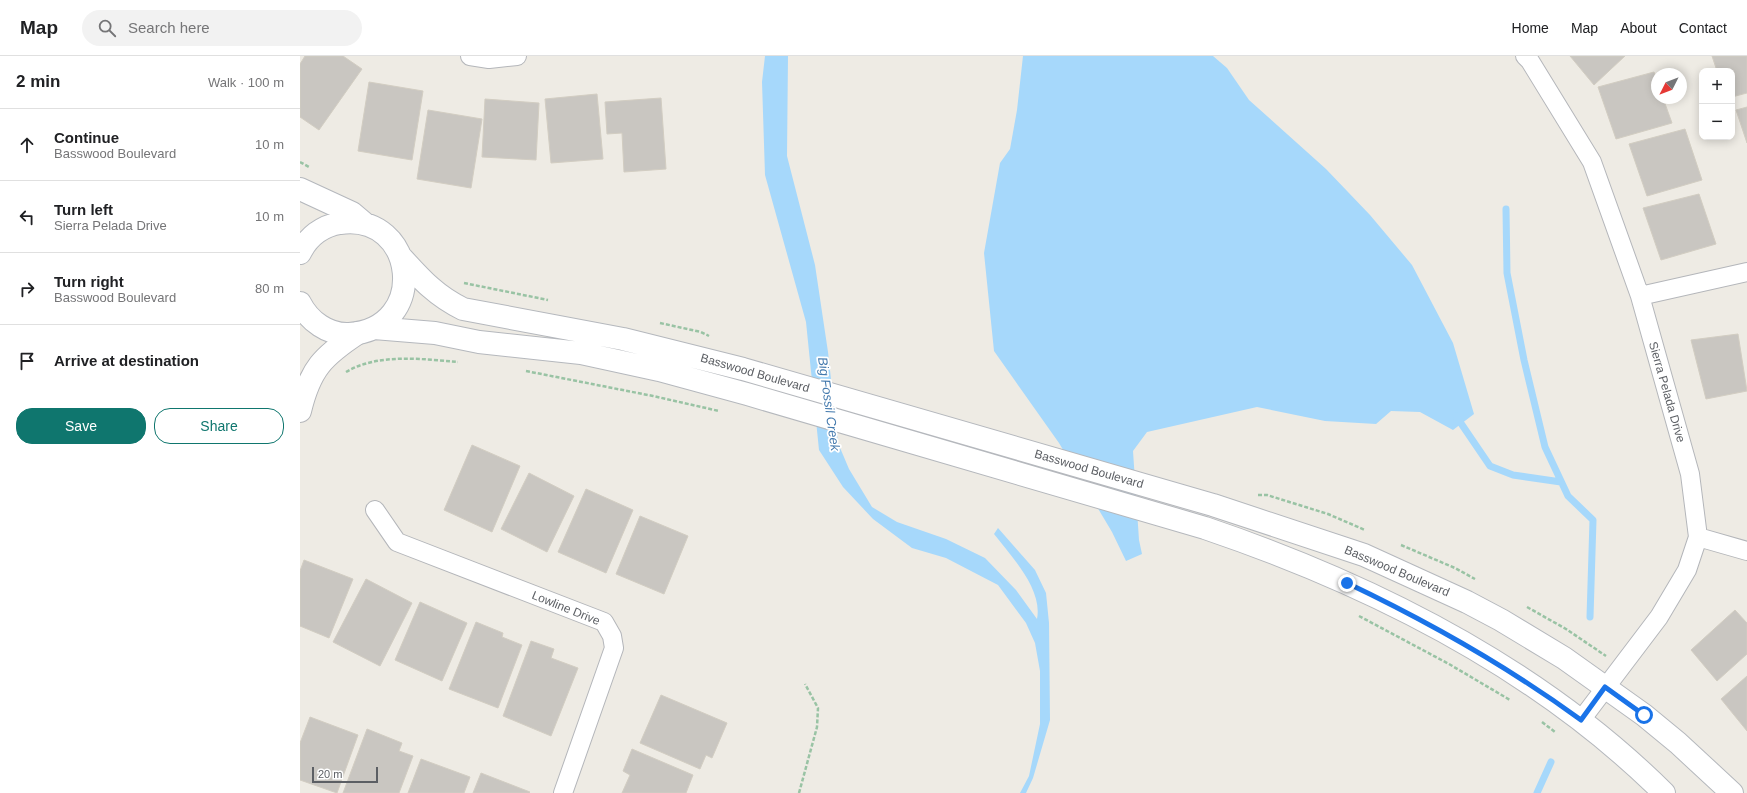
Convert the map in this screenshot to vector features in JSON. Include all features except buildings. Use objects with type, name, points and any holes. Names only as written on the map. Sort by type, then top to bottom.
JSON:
[{"type":"main road","points":[[300,188],[352,213],[366,224],[381,232],[393,243],[401,257],[405,281],[399,304],[392,314],[332,351],[322,361],[313,374],[306,389],[300,411]]},
{"type":"main road","points":[[300,253],[305,244],[317,232],[332,224],[349,222],[366,224]]},
{"type":"main road","name":"Basswood Boulevard","points":[[401,257],[427,286],[448,301],[463,309],[623,339],[743,369],[1213,505],[1328,542],[1399,570],[1501,620],[1564,658],[1644,715],[1678,743],[1732,793]]},
{"type":"main road","name":"Basswood Boulevard","points":[[300,303],[312,320],[333,332],[345,334],[366,331],[435,333],[479,342],[581,353],[659,370],[747,394],[1205,528],[1304,564],[1401,609],[1442,630],[1520,677],[1581,720],[1638,768],[1664,793]]},
{"type":"street","points":[[470,56],[489,59],[517,56]]},
{"type":"street","name":"Sierra Pelada Drive","points":[[1525,56],[1530,61],[1592,162],[1640,296],[1690,474],[1698,538],[1687,570],[1659,617],[1581,720]]},
{"type":"street","points":[[1640,296],[1747,272]]},
{"type":"street","name":"Lowline Drive","points":[[375,510],[397,542],[604,622],[612,636],[614,648],[563,793]]},
{"type":"street","points":[[1698,538],[1747,551]]},
{"type":"path","points":[[300,162],[313,169]]},
{"type":"path","points":[[459,281],[556,302]]},
{"type":"path","points":[[655,322],[701,332],[714,338]]},
{"type":"path","points":[[344,373],[357,365],[406,358],[465,363]]},
{"type":"path","points":[[524,371],[653,396],[723,412]]},
{"type":"path","points":[[1352,612],[1448,664],[1516,704]]},
{"type":"path","points":[[799,793],[817,727],[818,708],[805,684]]},
{"type":"path","points":[[1541,721],[1560,735]]},
{"type":"water","name":"Big Fossil Creek","points":[[765,56],[788,56],[787,156],[815,265],[828,352],[838,443],[849,469],[872,507],[897,522],[946,539],[985,558],[1016,590],[1037,619],[1038,608],[1031,585],[1017,563],[994,534],[998,528],[1035,570],[1046,593],[1049,623],[1050,720],[1033,778],[1026,793],[1020,793],[1029,776],[1040,724],[1040,671],[1035,643],[1026,623],[998,585],[946,558],[912,548],[873,519],[843,487],[819,450],[806,322],[765,175],[762,82]]},
{"type":"water","points":[[1023,56],[1213,56],[1227,68],[1249,100],[1326,169],[1370,215],[1412,265],[1453,343],[1474,414],[1453,430],[1420,412],[1391,411],[1376,424],[1325,421],[1257,407],[1147,432],[1133,451],[1139,540],[1142,554],[1126,561],[1112,532],[1059,443],[994,351],[984,253],[1000,163],[1010,149],[1017,110]]},
{"type":"waterway","points":[[1506,209],[1507,273],[1524,360],[1545,447],[1568,496],[1593,520],[1590,617]]},
{"type":"waterway","points":[[1456,416],[1490,466],[1513,475],[1561,482]]},
{"type":"waterway","points":[[1537,793],[1551,762]]},
{"type":"route","points":[[1347,583],[1442,630],[1520,677],[1581,720],[1605,687],[1644,715]]}]
